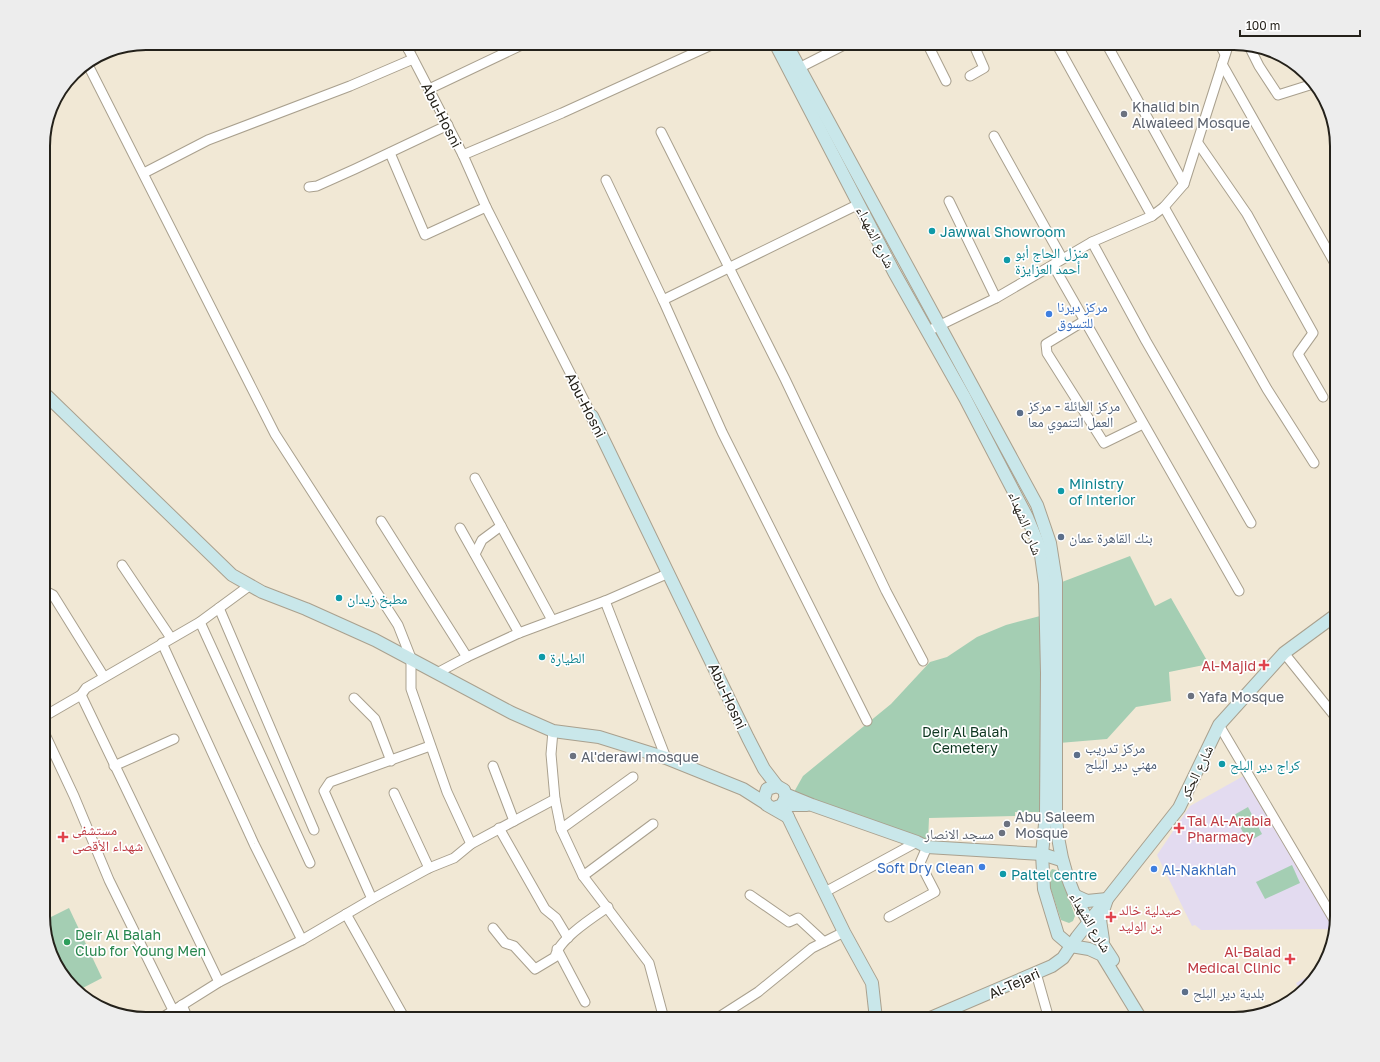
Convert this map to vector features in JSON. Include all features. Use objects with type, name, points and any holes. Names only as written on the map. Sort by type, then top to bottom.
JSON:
[{"type":"street","name":"Abu-Hosni","points":[[408,50],[448,125],[486,207],[592,416],[764,769],[776,790]]},
{"type":"street","points":[[429,89],[511,50]]},
{"type":"street","points":[[463,156],[701,50]]},
{"type":"street","name":"شارع الشهداء","points":[[779,50],[795,70],[940,325],[1037,505],[1050,543],[1056,581],[1056,819],[1061,860],[1074,895],[1088,923],[1105,947],[1145,1012]]},
{"type":"street","name":"شارع الشهداء","points":[[788,50],[795,70],[859,204],[894,272],[928,331],[1000,466],[1040,548],[1045,584],[1047,673],[1046,814],[1042,854],[1044,889],[1055,929],[1063,941],[1071,946],[1097,952],[1102,955],[1137,1012]]},
{"type":"street","points":[[795,70],[834,50]]},
{"type":"street","points":[[930,50],[946,81]]},
{"type":"street","points":[[970,76],[984,68],[977,50]]},
{"type":"street","points":[[1060,50],[1152,216]]},
{"type":"street","points":[[1110,50],[1184,184]]},
{"type":"street","points":[[1222,50],[1224,54]]},
{"type":"street","points":[[928,331],[996,298],[1053,265],[1062,258],[1092,242],[1152,216],[1164,207],[1184,184],[1226,50]]},
{"type":"street","points":[[1252,52],[1259,66],[1278,95],[1308,86]]},
{"type":"street","points":[[144,173],[208,140],[335,92],[413,58]]},
{"type":"street","points":[[1222,64],[1330,255]]},
{"type":"street","points":[[90,69],[275,434],[398,625],[411,658],[411,689],[447,792],[471,844]]},
{"type":"street","points":[[309,187],[317,186],[448,125]]},
{"type":"street","points":[[661,132],[811,432],[886,591],[923,660]]},
{"type":"street","points":[[994,136],[1062,258]]},
{"type":"street","points":[[1198,143],[1246,214],[1313,333],[1298,354],[1323,397]]},
{"type":"street","points":[[390,153],[425,235],[486,207]]},
{"type":"street","points":[[606,180],[663,300],[722,432],[867,721]]},
{"type":"street","points":[[949,201],[996,298]]},
{"type":"street","points":[[663,300],[859,204]]},
{"type":"street","points":[[1164,207],[1267,389],[1314,463]]},
{"type":"street","points":[[1092,242],[1146,341],[1251,523]]},
{"type":"street","points":[[1053,265],[1239,591]]},
{"type":"street","points":[[1084,321],[1046,344],[1047,353],[1104,443],[1143,424]]},
{"type":"street","points":[[50,399],[232,575],[249,586],[306,609],[411,658],[512,713],[553,731],[599,737],[666,758],[743,789],[774,805],[812,805]]},
{"type":"street","points":[[475,478],[552,620]]},
{"type":"street","points":[[381,521],[467,657]]},
{"type":"street","points":[[475,554],[482,540],[501,526]]},
{"type":"street","points":[[460,528],[519,633]]},
{"type":"street","points":[[122,565],[171,638]]},
{"type":"street","points":[[437,673],[467,657],[519,633],[605,601],[669,573]]},
{"type":"street","points":[[50,713],[80,695],[86,688],[104,677],[200,622],[249,586]]},
{"type":"street","points":[[50,594],[53,595],[104,677]]},
{"type":"street","points":[[605,601],[666,758]]},
{"type":"street","points":[[219,608],[314,830]]},
{"type":"street","name":"شارع الحكر","points":[[1071,946],[1179,808],[1219,725],[1284,653],[1330,619]]},
{"type":"street","points":[[200,622],[310,863]]},
{"type":"street","points":[[162,643],[254,844],[302,940]]},
{"type":"street","points":[[1284,653],[1330,711]]},
{"type":"street","points":[[80,695],[219,982]]},
{"type":"street","points":[[354,698],[375,719],[391,761]]},
{"type":"street","points":[[1219,725],[1330,913]]},
{"type":"street","points":[[553,731],[551,754],[561,829],[582,876],[608,907],[649,963],[662,1012]]},
{"type":"street","points":[[114,766],[174,738]]},
{"type":"street","points":[[50,745],[74,796],[109,880],[173,1010]]},
{"type":"street","points":[[372,899],[324,791],[330,782],[430,746]]},
{"type":"street","points":[[492,766],[514,820]]},
{"type":"street","points":[[561,829],[633,777]]},
{"type":"street","points":[[743,789],[776,790],[812,805],[922,844],[1042,854],[1061,860]]},
{"type":"street","points":[[774,805],[785,801],[776,790]]},
{"type":"street","points":[[776,790],[764,796],[789,818],[844,932],[872,983],[875,1012]]},
{"type":"street","points":[[394,794],[430,868]]},
{"type":"street","points":[[170,1012],[219,982],[302,940],[372,899],[430,868],[454,858],[471,844],[498,828],[556,800]]},
{"type":"street","points":[[582,876],[653,824]]},
{"type":"street","points":[[498,828],[545,909],[556,918],[568,938]]},
{"type":"street","points":[[825,892],[922,844]]},
{"type":"street","points":[[889,917],[935,892],[920,863],[922,844]]},
{"type":"street","points":[[750,895],[788,922],[798,918],[824,942]]},
{"type":"street","points":[[1074,895],[1087,900],[1107,899],[1100,920],[1101,932],[1105,947]]},
{"type":"street","points":[[492,928],[505,943],[514,946],[534,969],[555,957],[557,949],[568,938],[608,907]]},
{"type":"street","points":[[346,914],[401,1012]]},
{"type":"street","points":[[727,1012],[758,992],[812,948],[844,932]]},
{"type":"street","name":"Al-Tejari","points":[[944,1012],[1036,973],[1058,962],[1071,946]]},
{"type":"street","points":[[557,949],[585,1002]]},
{"type":"street","points":[[1036,973],[1047,1012]]},
{"type":"street","points":[[182,1005],[185,1012]]},
{"type":"shaded area","points":[[1247,774],[1330,918],[1329,929],[1201,930],[1195,925],[1192,926],[1157,855],[1190,806]]},
{"type":"shaded area","points":[[1308,976],[1298,987],[1296,983]]},
{"type":"green space","points":[[1130,556],[1155,606],[1171,598],[1209,664],[1169,672],[1171,701],[1136,707],[1107,739],[1059,743],[1062,582]]},
{"type":"green space","name":"Deir Al Balah Cemetery","points":[[1044,615],[1043,812],[1015,812],[1015,816],[929,818],[928,841],[794,792],[803,776],[891,704],[930,662],[947,657],[977,637],[1006,625]]},
{"type":"green space","points":[[1248,807],[1262,834],[1248,842],[1234,815]]},
{"type":"green space","points":[[1292,865],[1300,883],[1265,899],[1256,882]]},
{"type":"green space","points":[[1052,869],[1060,873],[1075,916],[1073,921],[1069,923],[1061,920],[1047,877]]},
{"type":"green space","name":"Deir Al Balah Club for Young Men","points":[[69,908],[102,978],[83,988],[74,979],[57,953],[52,935],[50,918]]},
{"type":"place","name":"Khalid bin Alwaleed Mosque","points":[[1124,114]]},
{"type":"place","name":"Jawwal Showroom","points":[[932,231]]},
{"type":"place","name":"منزل الحاج أبو أحمد العزايزة","points":[[1007,260]]},
{"type":"place","name":"مركز ديرنا للتسوق","points":[[1049,314]]},
{"type":"place","name":"مركز العائلة - مركز العمل التنموي معا","points":[[1020,413]]},
{"type":"place","name":"Ministry of Interior","points":[[1061,491]]},
{"type":"place","name":"بنك القاهرة عمان","points":[[1061,537]]},
{"type":"place","name":"مطبخ زيدان","points":[[339,598]]},
{"type":"place","name":"الطيارة","points":[[542,657]]},
{"type":"place","name":"Al-Majid","points":[[1264,665]]},
{"type":"place","name":"Yafa Mosque","points":[[1191,696]]},
{"type":"place","name":"مركز تدريب مهني دير البلح","points":[[1077,755]]},
{"type":"place","name":"Al'derawi mosque","points":[[573,756]]},
{"type":"place","name":"كراج دير البلح","points":[[1222,764]]},
{"type":"place","name":"Abu Saleem Mosque","points":[[1007,824]]},
{"type":"place","name":"Tal Al-Arabia Pharmacy","points":[[1179,828]]},
{"type":"place","name":"مسجد الانصار","points":[[1002,833]]},
{"type":"place","name":"مستشفى شهداء الأقصى","points":[[63,837]]},
{"type":"place","name":"Soft Dry Clean","points":[[982,867]]},
{"type":"place","name":"Al-Nakhlah","points":[[1154,869]]},
{"type":"place","name":"Paltel centre","points":[[1003,874]]},
{"type":"place","name":"صيدلية خالد بن الوليد","points":[[1111,917]]},
{"type":"place","name":"Deir Al Balah Club for Young Men","points":[[67,942]]},
{"type":"place","name":"Al-Balad Medical Clinic","points":[[1290,959]]},
{"type":"place","name":"بلدية دير البلح","points":[[1185,992]]}]
